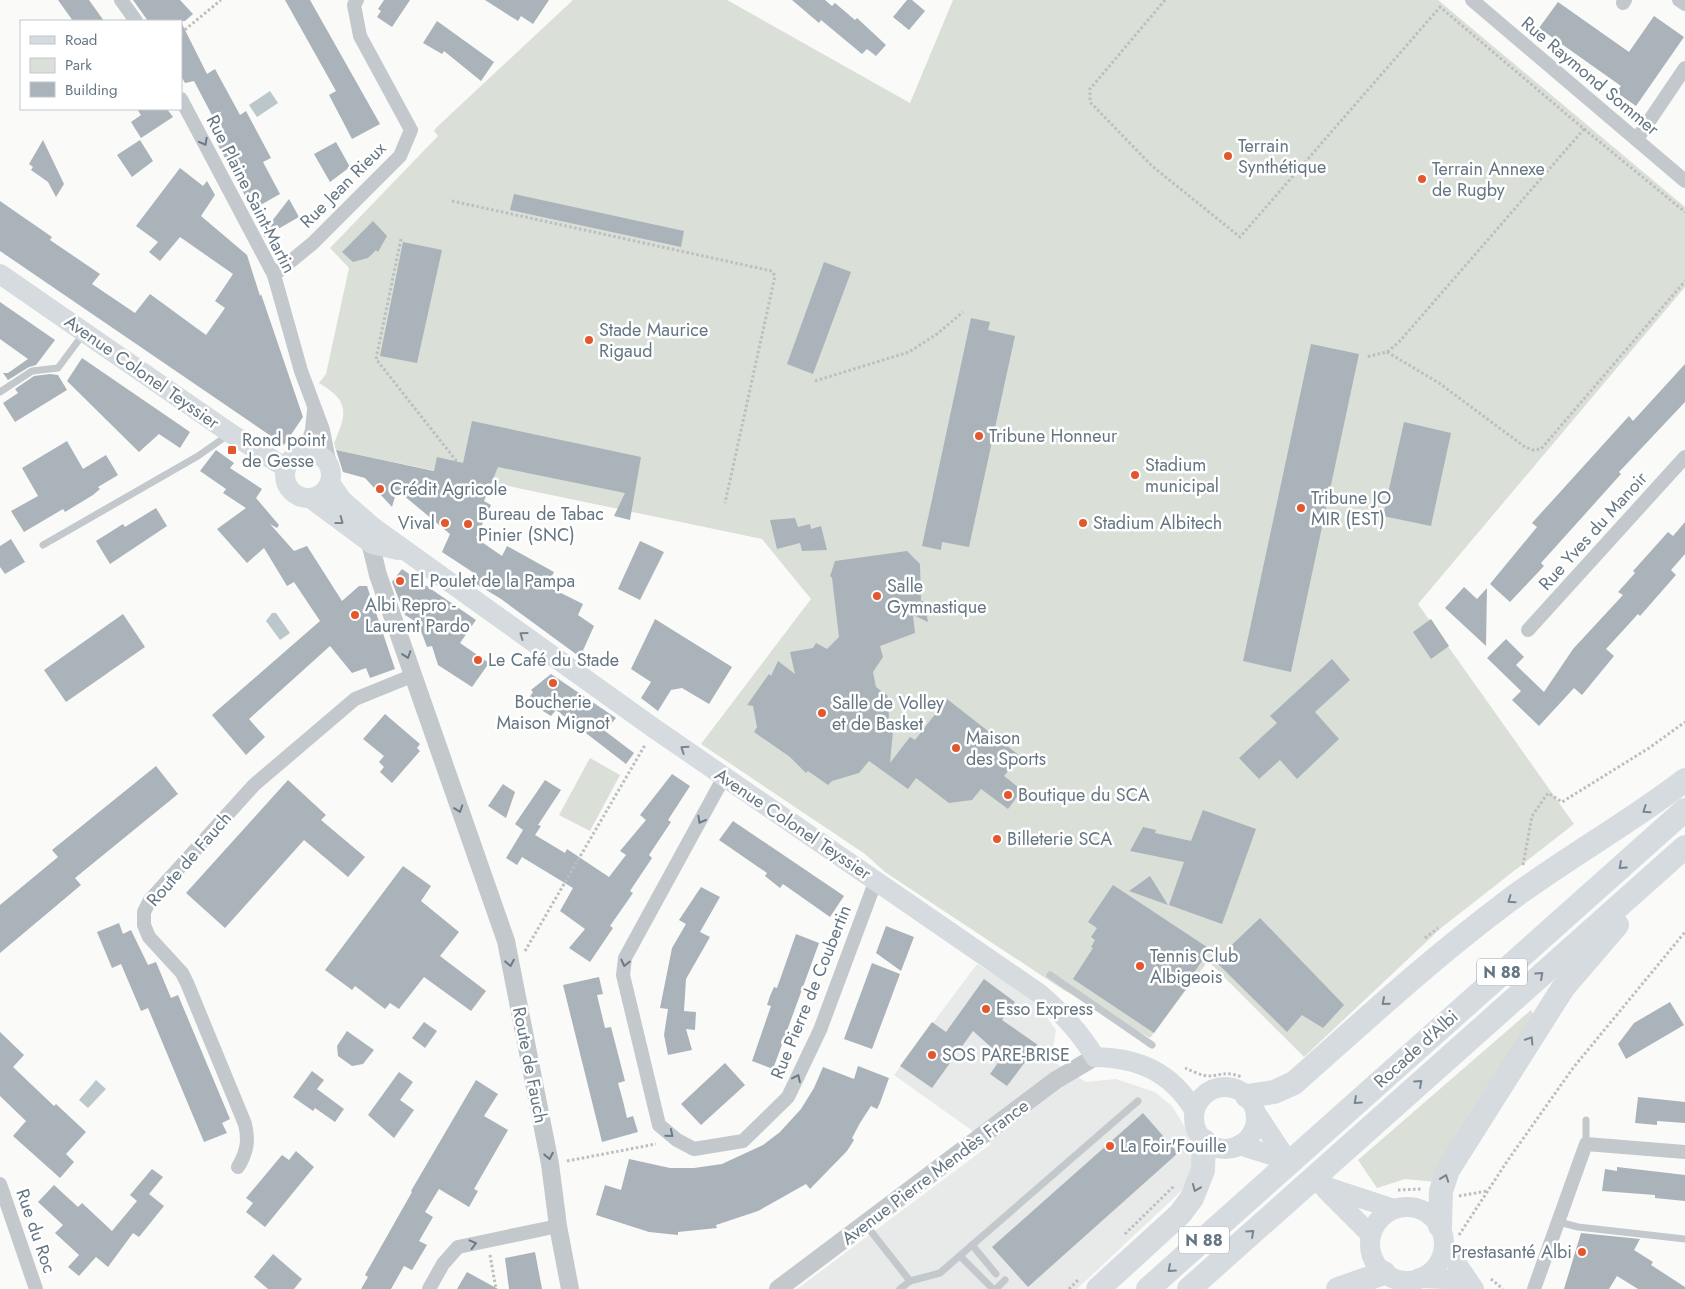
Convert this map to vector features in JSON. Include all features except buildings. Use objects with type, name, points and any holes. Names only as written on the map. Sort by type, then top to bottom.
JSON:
[{"type":"highway","points":[[1250,1096],[1274,1092],[1294,1083],[1430,962],[1508,901],[1656,803],[1685,780]]},
{"type":"highway","name":"Rocade d'Albi","points":[[1148,1289],[1685,810]]},
{"type":"highway","name":"Rocade d'Albi","points":[[1189,1289],[1685,847]]},
{"type":"highway","points":[[1453,1236],[1441,1191],[1448,1170],[1562,988],[1621,920],[1625,900]]},
{"type":"highway","points":[[1090,1282],[1180,1214],[1192,1198],[1204,1170],[1204,1141]]},
{"type":"highway","points":[[1338,1289],[1384,1273]]},
{"type":"main road","name":"Avenue Colonel Teyssier","points":[[0,274],[230,434],[286,468]]},
{"type":"main road","points":[[305,452],[320,455],[330,474],[322,494],[310,498],[295,495],[286,483],[286,468],[293,457],[305,452]]},
{"type":"main road","name":"Avenue Colonel Teyssier","points":[[330,474],[342,500],[374,528],[654,729],[1040,994],[1062,1013],[1082,1036],[1095,1057]]},
{"type":"main road","name":"Avenue Colonel Teyssier","points":[[310,498],[370,542],[412,554]]},
{"type":"main road","points":[[1095,1057],[1126,1060],[1239,1090],[1250,1096],[1287,1160],[1239,1145],[1221,1148],[1204,1141],[1195,1126],[1194,1110],[1182,1090],[1176,1074]]},
{"type":"main road","points":[[1194,1110],[1203,1094],[1219,1086]]},
{"type":"main road","points":[[1239,1145],[1252,1133],[1250,1096]]},
{"type":"main road","points":[[1371,1235],[1321,1185],[1394,1209]]},
{"type":"main road","points":[[1466,1289],[1445,1279],[1395,1279],[1384,1273],[1372,1256],[1371,1235],[1376,1224],[1384,1215],[1394,1209],[1407,1207],[1420,1209],[1431,1216],[1453,1236],[1482,1284]]},
{"type":"main road","points":[[1420,1278],[1430,1273],[1438,1263],[1453,1236]]},
{"type":"street","points":[[121,0],[135,20]]},
{"type":"street","name":"Rue Jean Rieux","points":[[274,275],[313,242],[400,156],[411,130],[360,36],[354,5],[357,0]]},
{"type":"street","name":"Rue Raymond Sommer","points":[[1472,0],[1685,181]]},
{"type":"street","points":[[1679,0],[1685,4]]},
{"type":"street","points":[[1637,139],[1685,68]]},
{"type":"street","name":"Rue Plaine Saint-Martin","points":[[182,101],[274,275],[301,371],[315,406],[312,430],[305,452]]},
{"type":"street","points":[[315,406],[323,430],[330,474]]},
{"type":"street","name":"Rue Yves du Manoir","points":[[1528,630],[1685,457]]},
{"type":"street","name":"Route de Fauch","points":[[370,542],[378,575],[506,941],[550,1164],[558,1226],[570,1289]]},
{"type":"street","name":"Route de Fauch","points":[[238,1168],[244,1157],[248,1140],[245,1124],[187,983],[182,973],[149,937],[144,925],[144,912],[150,900],[173,873],[254,785],[355,700],[414,675]]},
{"type":"street","name":"Rue Pierre de Coubertin","points":[[724,777],[625,958],[623,975],[659,1125],[677,1140],[694,1149],[743,1140],[788,1098],[820,1030],[876,880]]},
{"type":"street","name":"Avenue Pierre Mendès France","points":[[778,1289],[866,1225],[1056,1080],[1095,1057]]},
{"type":"street","points":[[1534,1289],[1586,1144],[1685,1152]]},
{"type":"street","name":"Rue du Roc","points":[[0,1184],[36,1289]]},
{"type":"street","points":[[429,1289],[443,1264],[458,1248],[487,1240],[558,1226]]},
{"type":"lane","points":[[0,392],[32,371],[58,368],[84,332]]},
{"type":"lane","points":[[43,545],[198,456],[230,434]]},
{"type":"lane","points":[[1050,975],[1152,1045]]},
{"type":"lane","points":[[900,1289],[910,1281],[940,1273],[1138,1101]]},
{"type":"lane","points":[[1586,1120],[1586,1144]]},
{"type":"lane","points":[[1558,1222],[1578,1227],[1685,1239]]},
{"type":"lane","points":[[866,1225],[910,1281]]},
{"type":"lane","points":[[972,1245],[996,1274]]},
{"type":"lane","points":[[960,1256],[995,1289],[1005,1280]]},
{"type":"path","points":[[182,32],[221,0]]},
{"type":"path","points":[[1165,0],[1090,89],[1090,102],[1152,166],[1240,237],[1440,7],[1685,212]]},
{"type":"path","points":[[1366,357],[1387,352],[1398,342],[1584,129]]},
{"type":"path","points":[[452,201],[772,271],[775,276],[725,503]]},
{"type":"path","points":[[401,239],[376,359],[458,463]]},
{"type":"path","points":[[1387,352],[1439,383],[1525,447],[1533,450],[1541,449],[1685,280]]},
{"type":"path","points":[[815,381],[909,352],[937,334],[963,312]]},
{"type":"path","points":[[1516,871],[1524,865],[1532,816],[1548,793],[1562,802],[1649,748],[1685,722]]},
{"type":"path","points":[[522,956],[654,729]]},
{"type":"path","points":[[1420,943],[1441,927]]},
{"type":"path","points":[[1453,1236],[1488,1190],[1573,1068],[1685,932]]},
{"type":"path","points":[[1176,1074],[1209,1076],[1218,1073],[1233,1074],[1250,1096]]},
{"type":"path","points":[[550,1164],[677,1140]]},
{"type":"path","points":[[1123,1236],[1178,1183]]},
{"type":"path","points":[[1454,1197],[1488,1190]]},
{"type":"path","points":[[487,1240],[496,1289]]},
{"type":"path","points":[[1069,1289],[1090,1282]]},
{"type":"path","points":[[1482,1284],[1503,1289]]},
{"type":"shaded area","points":[[270,91],[278,103],[257,117],[249,105]]},
{"type":"shaded area","points":[[272,613],[276,613],[290,633],[280,640],[266,621]]},
{"type":"shaded area","points":[[977,964],[1032,997],[1056,1030],[1051,1060],[1086,1082],[1116,1079],[1155,1092],[1172,1106],[1186,1129],[1195,1155],[1193,1180],[1077,1289],[797,1289],[991,1144],[894,1075]]},
{"type":"shaded area","points":[[96,1080],[106,1089],[88,1108],[79,1100]]},
{"type":"green space","name":"Stadium Albitech","points":[[573,0],[727,0],[910,103],[953,0],[1438,0],[1685,207],[1685,287],[1418,604],[1574,824],[1441,928],[1304,1057],[1208,961],[1150,1038],[1062,989],[885,872],[865,854],[701,744],[811,599],[762,539],[336,450],[334,443],[342,424],[343,408],[336,396],[319,383],[326,374],[349,268],[330,248],[438,136],[434,131],[437,127]]},
{"type":"green space","points":[[590,758],[620,775],[590,831],[559,815]]},
{"type":"green space","points":[[1531,1010],[1534,1016],[1436,1182],[1405,1179],[1377,1188],[1358,1160]]},
{"type":"place","name":"Terrain Synthétique","points":[[1228,156]]},
{"type":"place","name":"Terrain Annexe de Rugby","points":[[1422,179]]},
{"type":"place","name":"Stade Maurice Rigaud","points":[[589,340]]},
{"type":"place","name":"Tribune Honneur","points":[[979,436]]},
{"type":"place","name":"Rond point de Gesse","points":[[232,450]]},
{"type":"place","name":"Stadium municipal","points":[[1135,475]]},
{"type":"place","name":"Crédit Agricole","points":[[380,489]]},
{"type":"place","name":"Tribune JO MIR (EST)","points":[[1301,508]]},
{"type":"place","name":"Vival","points":[[445,523]]},
{"type":"place","name":"Stadium Albitech","points":[[1083,523]]},
{"type":"place","name":"Bureau de Tabac Pinier (SNC)","points":[[468,524]]},
{"type":"place","name":"El Poulet de la Pampa","points":[[400,581]]},
{"type":"place","name":"Salle Gymnastique","points":[[877,596]]},
{"type":"place","name":"Albi Repro - Laurent Pardo","points":[[355,615]]},
{"type":"place","name":"Le Café du Stade","points":[[478,660]]},
{"type":"place","name":"Boucherie Maison Mignot","points":[[553,683]]},
{"type":"place","name":"Salle de Volley et de Basket","points":[[822,713]]},
{"type":"place","name":"Maison des Sports","points":[[956,748]]},
{"type":"place","name":"Boutique du SCA","points":[[1008,795]]},
{"type":"place","name":"Billeterie SCA","points":[[997,839]]},
{"type":"place","name":"Tennis Club Albigeois","points":[[1140,966]]},
{"type":"place","name":"Esso Express","points":[[986,1009]]},
{"type":"place","name":"SOS PARE-BRISE","points":[[932,1055]]},
{"type":"place","name":"La Foir'Fouille","points":[[1110,1146]]},
{"type":"place","name":"Prestasanté Albi","points":[[1582,1252]]}]
